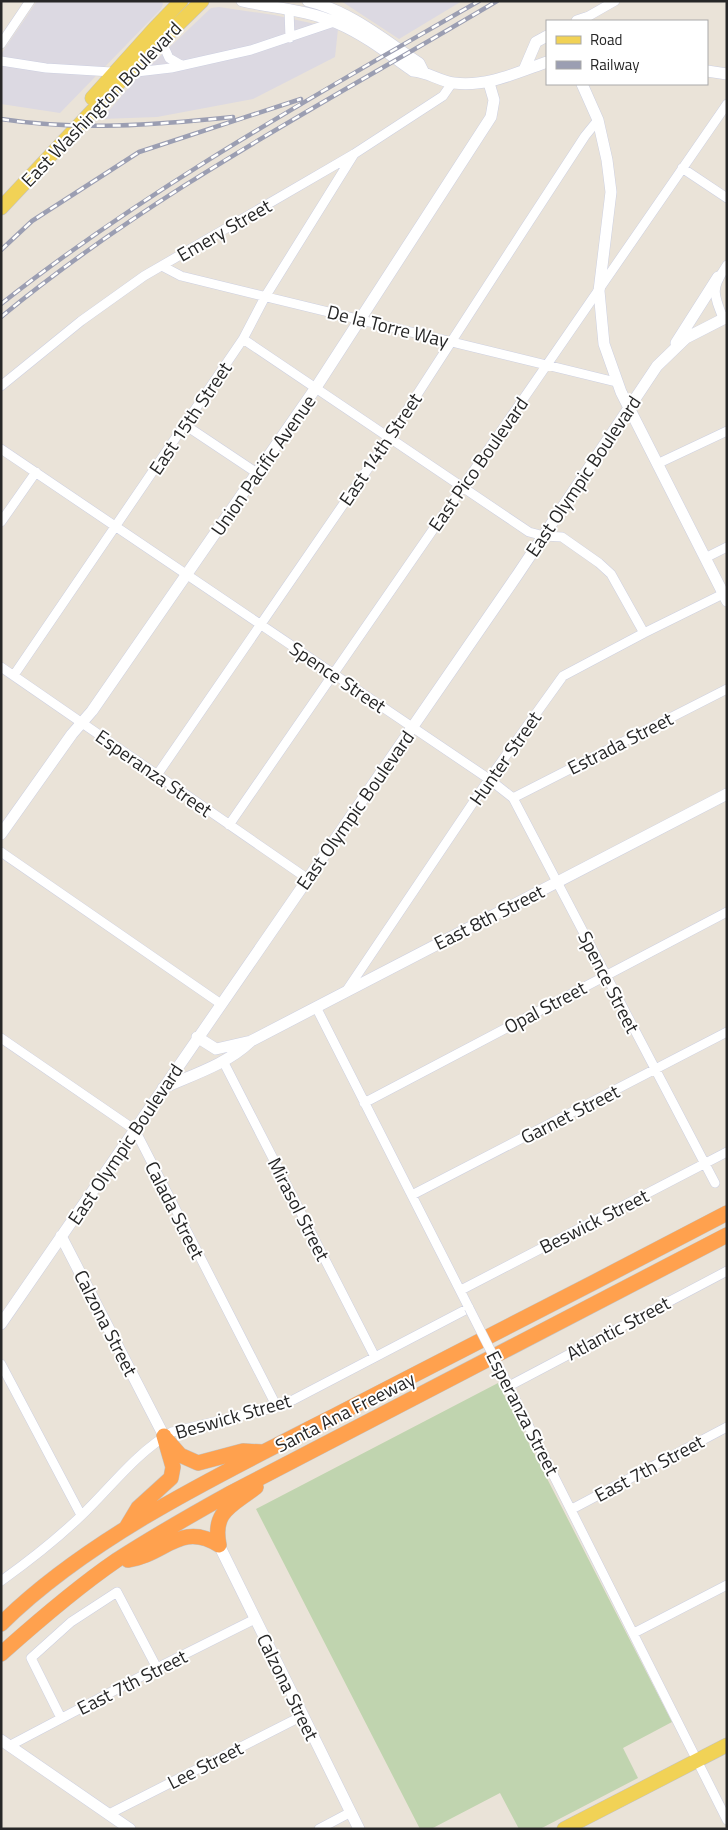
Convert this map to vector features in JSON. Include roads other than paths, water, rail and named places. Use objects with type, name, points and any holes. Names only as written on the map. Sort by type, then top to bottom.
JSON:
[{"type":"highway","name":"Santa Ana Freeway","points":[[1,1624],[58,1576],[124,1530],[265,1452],[727,1213]]},
{"type":"highway","name":"Santa Ana Freeway","points":[[1,1654],[54,1608],[116,1561],[229,1494],[727,1235]]},
{"type":"highway","points":[[164,1436],[180,1455],[198,1463],[243,1451],[265,1452]]},
{"type":"highway","points":[[124,1530],[138,1508],[171,1478],[173,1467],[164,1436]]},
{"type":"highway","points":[[219,1545],[216,1528],[220,1517],[281,1467]]},
{"type":"highway","points":[[116,1561],[140,1558],[176,1540],[193,1536],[205,1537],[219,1545]]},
{"type":"main road","points":[[166,17],[168,1]]},
{"type":"main road","name":"East Washington Boulevard","points":[[1,208],[122,73],[181,1]]},
{"type":"main road","name":"East Washington Boulevard","points":[[1,194],[122,73],[161,40],[202,1]]},
{"type":"main road","points":[[242,1],[339,18]]},
{"type":"main road","points":[[308,1],[339,18],[352,30],[413,71],[423,72],[452,83],[489,82],[546,62]]},
{"type":"main road","points":[[524,70],[536,42],[546,37]]},
{"type":"main road","points":[[708,70],[727,74]]},
{"type":"main road","name":"Union Pacific Avenue","points":[[1,834],[188,574],[316,389],[491,117],[494,100],[489,82]]},
{"type":"main road","points":[[582,85],[598,120],[607,160],[611,192],[598,291],[604,344],[616,382],[725,597]]},
{"type":"main road","points":[[673,349],[718,277]]},
{"type":"main road","name":"East Olympic Boulevard","points":[[1,1324],[544,536],[657,366],[686,338],[725,318]]},
{"type":"main road","name":"East 8th Street","points":[[163,1088],[224,1061],[251,1041],[347,990],[727,794]]},
{"type":"main road","name":"East 8th Street","points":[[197,1037],[216,1049],[251,1041]]},
{"type":"main road","name":"Calzona Street","points":[[61,1236],[164,1436]]},
{"type":"main road","name":"Calzona Street","points":[[219,1545],[359,1829]]},
{"type":"main road","points":[[5,1743],[130,1829]]},
{"type":"main road","points":[[564,1829],[727,1745]]},
{"type":"street","points":[[1,44],[30,1]]},
{"type":"street","points":[[581,20],[615,1]]},
{"type":"street","points":[[289,10],[290,38]]},
{"type":"street","points":[[1,61],[46,68],[122,73],[181,65],[251,50],[290,38],[339,18]]},
{"type":"street","points":[[161,40],[170,58],[181,65]]},
{"type":"street","name":"Emery Street","points":[[1,386],[81,321],[162,266],[354,154],[443,96],[452,83]]},
{"type":"street","name":"East Pico Boulevard","points":[[229,825],[727,104]]},
{"type":"street","name":"East 14th Street","points":[[157,775],[389,438],[585,136],[598,120]]},
{"type":"street","name":"East 15th Street","points":[[14,675],[243,339],[265,297],[354,154]]},
{"type":"street","points":[[682,168],[727,198]]},
{"type":"street","points":[[725,318],[714,294],[718,277],[727,265]]},
{"type":"street","name":"De la Torre Way","points":[[162,266],[181,276],[361,318],[616,382]]},
{"type":"street","points":[[243,339],[530,533],[562,537],[584,551],[611,574],[644,633]]},
{"type":"street","points":[[185,425],[257,473]]},
{"type":"street","points":[[657,464],[727,431]]},
{"type":"street","name":"Spence Street","points":[[1,449],[489,779],[513,798],[606,974],[654,1070],[715,1183]]},
{"type":"street","points":[[1,522],[36,472]]},
{"type":"street","points":[[705,558],[727,547]]},
{"type":"street","name":"Hunter Street","points":[[347,990],[489,779],[563,676],[644,633],[725,597]]},
{"type":"street","name":"Esperanza Street","points":[[1,667],[308,879]]},
{"type":"street","name":"Estrada Street","points":[[513,798],[727,689]]},
{"type":"street","points":[[1,852],[221,1004]]},
{"type":"street","name":"Opal Street","points":[[364,1103],[727,912]]},
{"type":"street","name":"Esperanza Street","points":[[316,1007],[572,1509],[727,1820]]},
{"type":"street","name":"Garnet Street","points":[[412,1195],[727,1032]]},
{"type":"street","name":"Calada Street","points":[[1,1038],[135,1130],[276,1407]]},
{"type":"street","name":"Mirasol Street","points":[[224,1061],[375,1357]]},
{"type":"street","name":"Beswick Street","points":[[461,1290],[727,1152]]},
{"type":"street","name":"Atlantic Street","points":[[509,1386],[727,1271]]},
{"type":"street","name":"Beswick Street","points":[[1,1581],[81,1516],[147,1449],[164,1436],[172,1432],[276,1407],[468,1308]]},
{"type":"street","points":[[1,1364],[81,1516]]},
{"type":"street","name":"East 7th Street","points":[[572,1509],[727,1427]]},
{"type":"street","points":[[634,1633],[727,1585]]},
{"type":"street","points":[[61,1718],[31,1658],[71,1622],[117,1592],[157,1668]]},
{"type":"street","name":"East 7th Street","points":[[5,1743],[61,1718],[255,1620]]},
{"type":"street","name":"Lee Street","points":[[108,1814],[302,1716]]},
{"type":"street","points":[[318,1829],[351,1812]]},
{"type":"railway","points":[[1,304],[57,261],[174,181],[295,107],[479,1]]},
{"type":"railway","points":[[1,317],[59,272],[180,188],[497,1]]},
{"type":"railway","points":[[1,250],[32,221],[139,152],[301,99]]},
{"type":"railway","points":[[1,119],[30,123],[88,126],[146,124],[233,117]]}]
